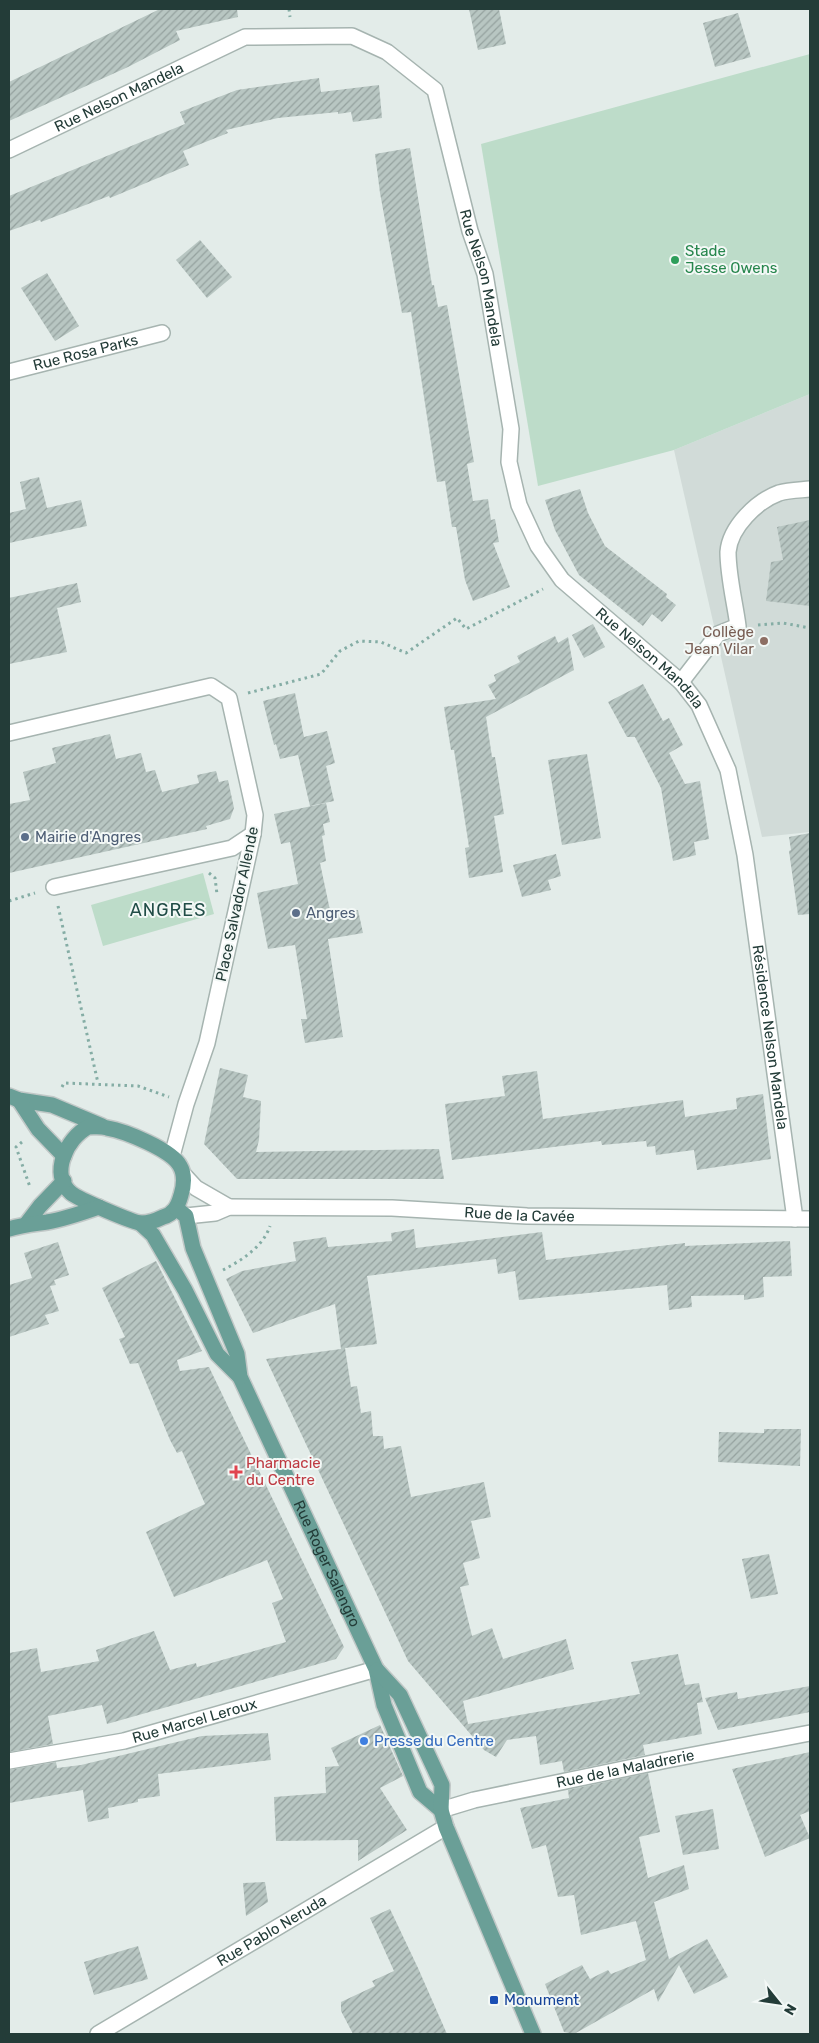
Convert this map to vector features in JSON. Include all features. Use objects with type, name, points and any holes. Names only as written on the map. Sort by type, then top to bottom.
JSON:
[{"type":"main road","points":[[14,1098],[52,1104],[105,1127],[123,1132],[172,1156],[180,1164],[184,1175],[182,1212],[140,1223],[99,1207],[71,1193],[64,1181],[60,1166],[67,1147],[80,1131],[88,1127],[105,1127]]},
{"type":"main road","points":[[14,1098],[38,1129],[64,1156]]},
{"type":"main road","points":[[27,1223],[64,1181]]},
{"type":"main road","points":[[9,1229],[27,1223],[46,1222],[78,1215],[99,1207]]},
{"type":"main road","name":"Rue Roger Salengro","points":[[182,1212],[194,1248],[237,1354],[240,1377],[376,1668],[384,1705],[420,1792],[440,1810]]},
{"type":"main road","name":"Rue Roger Salengro","points":[[140,1223],[153,1235],[185,1290],[217,1354],[240,1377]]},
{"type":"main road","name":"Rue Roger Salengro","points":[[376,1668],[400,1695],[442,1785],[440,1810],[446,1827],[533,2034]]},
{"type":"street","name":"Rue Nelson Mandela","points":[[9,150],[245,37],[352,36],[388,52],[435,90],[470,232],[485,274],[511,430],[509,462],[519,505],[538,546],[562,580],[681,682],[700,705],[728,770],[745,855]]},
{"type":"street","name":"Rue Rosa Parks","points":[[9,372],[162,333]]},
{"type":"street","points":[[681,682],[718,634],[738,626],[728,552],[732,537],[745,518],[763,500],[781,493],[810,489]]},
{"type":"street","points":[[9,733],[211,686],[229,698]]},
{"type":"street","name":"Place Salvador Allende","points":[[172,1156],[186,1104],[207,1043],[253,834],[255,815],[229,698]]},
{"type":"street","points":[[54,888],[232,848],[253,834]]},
{"type":"street","name":"Résidence Nelson Mandela","points":[[745,855],[803,1219]]},
{"type":"street","name":"Rue de la Cavée","points":[[184,1175],[196,1188],[229,1207]]},
{"type":"street","name":"Rue de la Cavée","points":[[182,1212],[215,1213],[229,1207],[392,1208],[527,1216],[803,1219]]},
{"type":"street","name":"Rue Marcel Leroux","points":[[9,1761],[124,1741],[376,1668]]},
{"type":"street","name":"Rue de la Maladrerie","points":[[440,1810],[474,1800],[667,1760],[810,1734]]},
{"type":"street","name":"Rue Pablo Neruda","points":[[98,2034],[446,1827]]},
{"type":"path","points":[[229,698],[321,674],[340,651],[359,640],[381,642],[406,653],[456,618],[466,629],[562,580]]},
{"type":"path","points":[[738,626],[784,624],[810,628]]},
{"type":"path","points":[[189,858],[215,878],[219,905],[235,911]]},
{"type":"path","points":[[9,901],[54,888],[98,1083],[138,1086],[186,1104]]},
{"type":"path","points":[[38,1129],[16,1147],[33,1194],[40,1206]]},
{"type":"path","points":[[207,1278],[236,1263],[265,1240],[278,1208]]},
{"type":"shaded area","name":"Collège Jean Vilar","points":[[810,394],[810,832],[762,837],[674,450]]},
{"type":"green space","name":"Stade Jesse Owens","points":[[810,54],[810,394],[674,450],[538,486],[481,144]]},
{"type":"green space","points":[[203,873],[214,914],[103,946],[91,905]]},
{"type":"building","points":[[160,9],[237,9],[238,17],[176,31],[180,40],[128,67],[9,121],[9,82]]},
{"type":"building","points":[[469,9],[499,9],[506,44],[478,50]]},
{"type":"building","points":[[738,13],[751,57],[715,67],[703,23]]},
{"type":"building","points":[[319,78],[321,92],[379,85],[382,118],[353,122],[351,112],[338,114],[338,112],[278,118],[226,130],[228,133],[183,151],[189,165],[110,198],[109,196],[41,222],[40,220],[9,231],[9,196],[185,124],[180,112],[237,90]]},
{"type":"building","points":[[410,148],[432,285],[434,285],[438,307],[447,305],[474,462],[467,464],[473,501],[488,499],[491,520],[495,519],[499,542],[493,543],[510,587],[473,601],[465,580],[456,527],[452,527],[445,481],[437,482],[411,312],[402,313],[380,193],[375,154]]},
{"type":"building","points":[[200,240],[232,277],[207,298],[176,260]]},
{"type":"building","points":[[47,273],[79,326],[55,341],[21,288]]},
{"type":"building","points":[[39,477],[47,508],[81,500],[87,526],[9,543],[9,513],[26,509],[20,482]]},
{"type":"building","points":[[580,489],[588,513],[605,546],[667,594],[666,597],[676,605],[662,622],[652,614],[643,626],[579,575],[555,530],[545,500]]},
{"type":"building","points":[[810,520],[810,606],[766,601],[771,562],[783,560],[777,527]]},
{"type":"building","points":[[77,583],[81,602],[57,608],[67,652],[9,664],[9,598]]},
{"type":"building","points":[[593,624],[605,647],[584,658],[572,635]]},
{"type":"building","points":[[555,636],[558,643],[568,637],[574,670],[486,717],[492,757],[495,757],[504,814],[494,816],[503,872],[469,878],[465,848],[469,847],[454,750],[451,750],[444,707],[496,699],[488,685],[496,681],[494,675],[520,662],[517,656]]},
{"type":"building","points":[[643,684],[663,721],[669,718],[683,745],[669,753],[685,784],[700,781],[709,839],[694,842],[696,855],[673,861],[661,788],[635,737],[627,737],[608,702]]},
{"type":"building","points":[[295,693],[304,737],[327,731],[335,763],[326,766],[334,801],[310,806],[298,755],[280,759],[276,744],[274,745],[263,701]]},
{"type":"building","points":[[110,734],[116,759],[141,753],[146,772],[155,770],[162,792],[199,783],[197,775],[216,771],[219,782],[228,780],[234,808],[230,819],[206,826],[207,829],[9,873],[9,804],[30,800],[23,772],[56,763],[52,748]]},
{"type":"building","points":[[587,754],[601,838],[562,845],[548,760]]},
{"type":"building","points":[[326,803],[330,822],[323,824],[325,835],[322,836],[326,861],[320,863],[331,915],[358,910],[363,933],[328,939],[343,1037],[305,1043],[301,1019],[307,1019],[295,945],[268,949],[257,893],[298,884],[290,842],[281,844],[274,814]]},
{"type":"building","points":[[810,833],[810,914],[798,915],[789,851],[791,850],[789,837]]},
{"type":"building","points":[[556,854],[561,876],[548,880],[551,890],[522,897],[513,865]]},
{"type":"building","points":[[220,1068],[248,1075],[243,1097],[261,1101],[259,1140],[256,1152],[439,1149],[444,1179],[237,1179],[204,1144]]},
{"type":"building","points":[[537,1071],[543,1119],[683,1100],[685,1117],[737,1109],[736,1098],[763,1094],[771,1159],[697,1170],[694,1150],[656,1155],[655,1146],[647,1147],[646,1141],[602,1145],[601,1141],[452,1160],[445,1104],[505,1096],[502,1076]]},
{"type":"building","points":[[414,1229],[416,1248],[542,1232],[546,1260],[685,1243],[685,1246],[790,1241],[792,1276],[763,1277],[764,1297],[744,1300],[744,1295],[691,1296],[692,1307],[669,1310],[667,1285],[519,1300],[515,1271],[498,1274],[496,1259],[367,1276],[377,1344],[345,1348],[351,1387],[357,1386],[361,1413],[371,1411],[373,1436],[383,1436],[384,1449],[401,1446],[411,1497],[484,1482],[491,1517],[471,1521],[480,1558],[463,1563],[469,1585],[460,1587],[472,1636],[492,1628],[503,1659],[566,1639],[574,1669],[463,1701],[468,1724],[640,1694],[631,1662],[678,1654],[685,1685],[699,1683],[703,1702],[697,1703],[702,1734],[643,1745],[645,1755],[564,1772],[562,1761],[540,1765],[536,1736],[507,1740],[496,1757],[484,1750],[408,1661],[266,1359],[341,1349],[335,1304],[253,1333],[226,1279],[242,1271],[296,1261],[293,1242],[326,1237],[328,1247],[392,1241],[391,1233]]},
{"type":"building","points":[[58,1242],[69,1275],[54,1280],[56,1285],[50,1286],[59,1311],[45,1315],[49,1324],[9,1337],[9,1285],[32,1278],[24,1253]]},
{"type":"building","points":[[156,1261],[202,1351],[177,1360],[180,1371],[209,1367],[344,1647],[336,1659],[107,1724],[102,1705],[48,1716],[53,1744],[9,1752],[9,1653],[37,1648],[41,1672],[99,1661],[96,1650],[154,1631],[170,1670],[196,1663],[197,1667],[286,1642],[272,1603],[283,1599],[267,1560],[174,1597],[146,1532],[205,1504],[182,1451],[177,1453],[170,1440],[138,1363],[130,1364],[119,1339],[125,1337],[102,1288]]},
{"type":"building","points":[[764,1429],[801,1429],[800,1466],[718,1462],[719,1432],[764,1433]]},
{"type":"building","points":[[769,1554],[778,1594],[751,1599],[742,1559]]},
{"type":"building","points":[[810,1686],[810,1712],[718,1730],[705,1698],[737,1692],[738,1699]]},
{"type":"building","points":[[380,1725],[403,1776],[380,1788],[407,1830],[358,1861],[358,1840],[276,1841],[274,1797],[326,1793],[325,1767],[339,1766],[331,1748]]},
{"type":"building","points":[[268,1733],[271,1760],[158,1774],[160,1796],[138,1799],[138,1802],[108,1808],[109,1818],[88,1822],[83,1790],[9,1803],[9,1770],[56,1762],[57,1768],[81,1765],[202,1736]]},
{"type":"building","points":[[810,1752],[810,1811],[800,1815],[810,1838],[765,1857],[732,1769]]},
{"type":"building","points":[[648,1773],[660,1832],[639,1837],[648,1878],[684,1865],[689,1889],[654,1902],[669,1959],[707,1939],[728,1977],[694,1994],[679,1965],[658,2002],[654,1989],[574,2034],[564,2032],[545,1984],[582,1965],[590,1979],[608,1970],[611,1974],[646,1960],[636,1921],[581,1935],[574,1895],[558,1897],[546,1845],[532,1849],[520,1808],[569,1798],[568,1790]]},
{"type":"building","points":[[713,1809],[719,1849],[683,1855],[675,1816]]},
{"type":"building","points":[[265,1882],[268,1902],[246,1916],[243,1883]]},
{"type":"building","points":[[390,1909],[447,2034],[353,2034],[341,2011],[341,2002],[375,1986],[372,1981],[394,1971],[370,1918]]},
{"type":"building","points":[[138,1946],[148,1979],[94,1995],[84,1962]]},
{"type":"place","name":"Stade Jesse Owens","points":[[675,260]]},
{"type":"place","name":"Collège Jean Vilar","points":[[764,641]]},
{"type":"place","name":"Mairie d'Angres","points":[[25,837]]},
{"type":"place","name":"Angres","points":[[296,913]]},
{"type":"place","name":"Pharmacie du Centre","points":[[236,1472]]},
{"type":"place","name":"Presse du Centre","points":[[364,1741]]},
{"type":"place","name":"Monument","points":[[494,2000]]},
{"type":"district","name":"ANGRES","points":[[168,910]]}]
